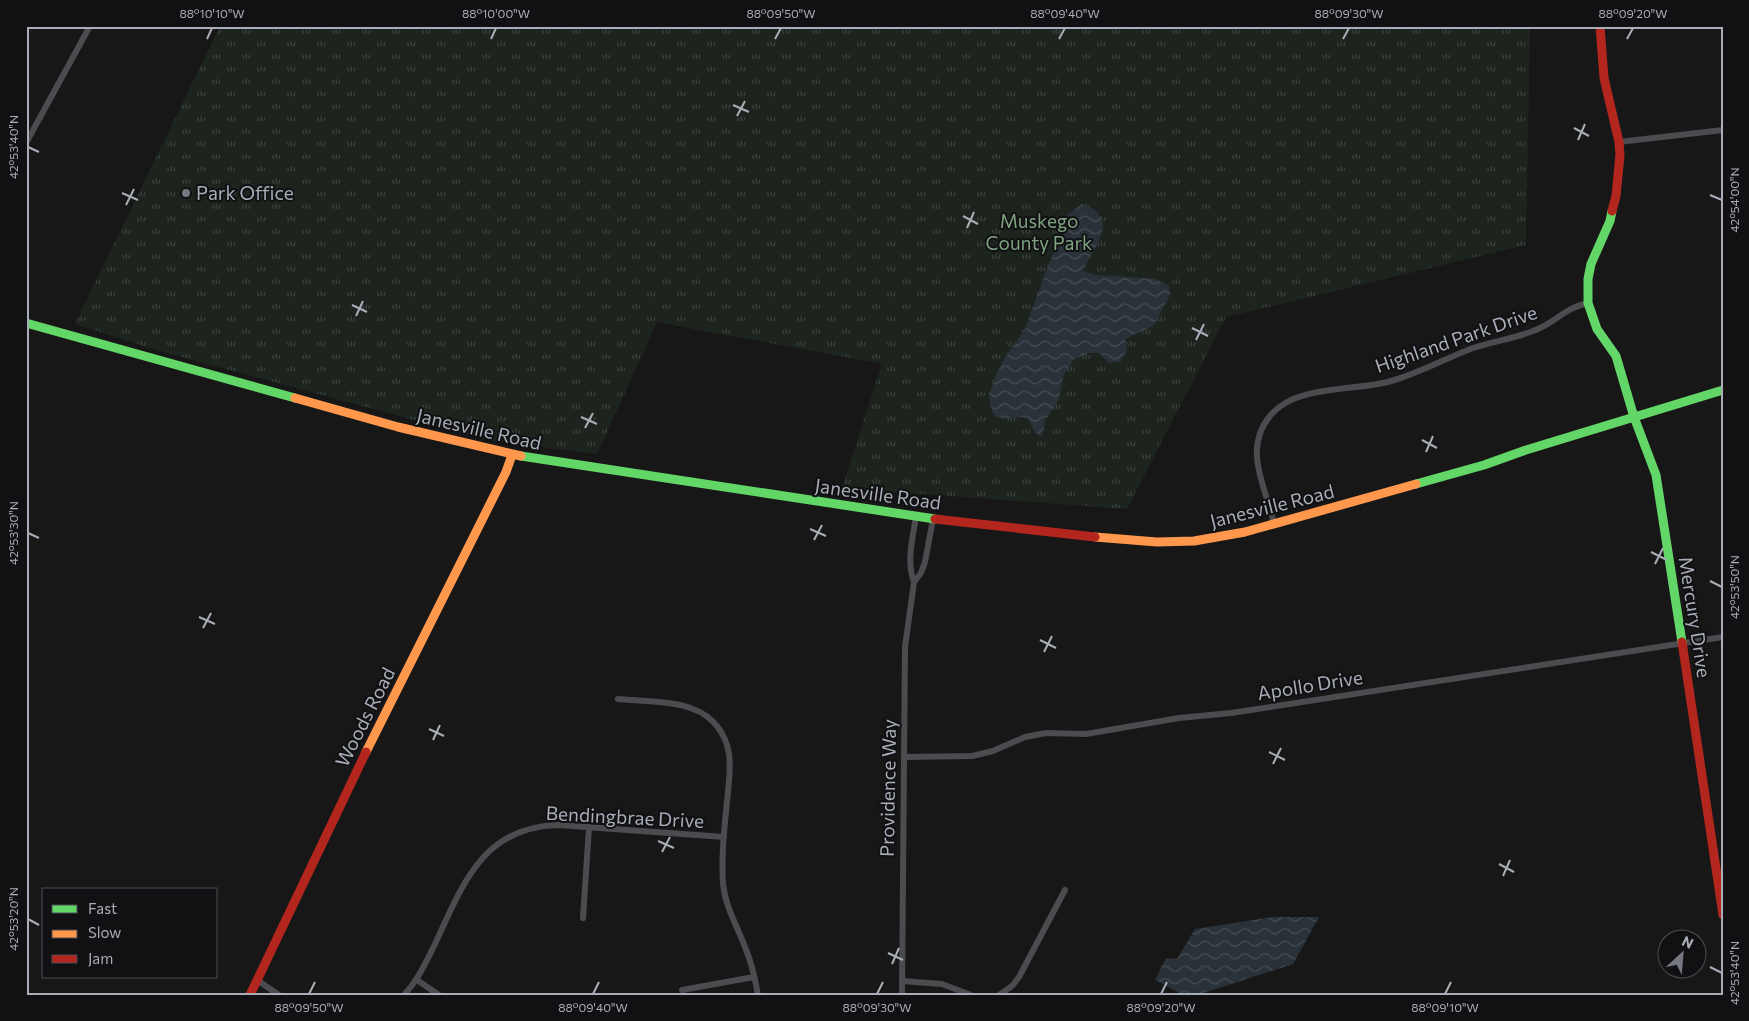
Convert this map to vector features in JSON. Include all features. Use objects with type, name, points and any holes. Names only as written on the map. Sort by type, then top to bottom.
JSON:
[{"type":"main road","name":"Mercury Drive","points":[[1600,26],[1604,78],[1619,142],[1619,164],[1616,196],[1610,221],[1591,264],[1588,279],[1588,302],[1597,328],[1616,356],[1634,417],[1656,475],[1723,915]]},
{"type":"main road","name":"Janesville Road","points":[[26,323],[398,427],[512,455],[932,519],[1157,542],[1194,541],[1274,524],[1484,465],[1520,452],[1723,390]]},
{"type":"main road","name":"Woods Road","points":[[250,995],[351,781],[471,543],[506,472],[512,455]]},
{"type":"street","points":[[26,143],[90,26]]},
{"type":"street","points":[[1619,142],[1723,130]]},
{"type":"street","name":"Highland Park Drive","points":[[1274,524],[1259,474],[1256,452],[1262,428],[1280,406],[1302,395],[1400,378],[1472,349],[1539,329],[1575,306],[1588,302]]},
{"type":"street","name":"Providence Way","points":[[902,995],[905,647],[914,582],[910,563],[916,516]]},
{"type":"street","name":"Providence Way","points":[[914,582],[921,573],[925,562],[932,519]]},
{"type":"street","name":"Apollo Drive","points":[[904,757],[972,756],[993,751],[1025,737],[1046,733],[1086,734],[1179,718],[1231,713],[1723,637]]},
{"type":"street","points":[[618,699],[673,704],[693,708],[708,717],[719,728],[725,740],[730,766],[722,870],[725,898],[733,923],[750,958],[758,995]]},
{"type":"street","name":"Bendingbrae Drive","points":[[404,995],[417,980],[471,872],[487,853],[513,835],[535,828],[558,825],[724,837]]},
{"type":"street","points":[[583,918],[589,827]]},
{"type":"street","points":[[999,995],[1012,986],[1019,977],[1065,890]]},
{"type":"street","points":[[682,990],[754,977]]},
{"type":"street","points":[[257,980],[279,995]]},
{"type":"street","points":[[417,980],[439,995]]},
{"type":"street","points":[[902,981],[942,984],[971,995]]},
{"type":"green space","name":"Muskego County Park","points":[[220,26],[1530,26],[1526,245],[1226,317],[1127,509],[842,488],[882,364],[657,322],[597,454],[488,440],[156,350],[75,324]]},
{"type":"water","points":[[1082,204],[1094,210],[1101,217],[1103,225],[1098,243],[1083,271],[1096,275],[1156,279],[1169,286],[1170,295],[1154,325],[1125,339],[1127,351],[1120,362],[1108,362],[1099,353],[1088,353],[1074,359],[1063,376],[1059,399],[1045,421],[1043,434],[1040,436],[1035,432],[1028,418],[1007,419],[995,417],[991,408],[989,394],[1005,357],[1024,331],[1049,263],[1061,239],[1065,217]]},
{"type":"water","points":[[1272,917],[1319,917],[1293,964],[1197,995],[1183,995],[1155,980],[1166,958],[1177,959],[1195,929]]},
{"type":"traffic: fast","points":[[1612,211],[1610,221],[1591,264],[1588,279],[1588,303],[1597,329],[1616,356],[1634,417],[1656,475],[1682,642]]},
{"type":"traffic: fast","points":[[26,323],[295,398]]},
{"type":"traffic: fast","points":[[1416,484],[1484,465],[1526,450],[1723,390]]},
{"type":"traffic: fast","points":[[521,456],[935,519]]},
{"type":"traffic: slow","points":[[295,398],[398,427],[521,456]]},
{"type":"traffic: slow","points":[[366,752],[506,472],[512,455]]},
{"type":"traffic: slow","points":[[1095,537],[1157,542],[1194,541],[1245,532],[1416,484]]},
{"type":"traffic: jam","points":[[1600,26],[1604,78],[1619,142],[1620,155],[1616,196],[1612,211]]},
{"type":"traffic: jam","points":[[935,519],[1095,537]]},
{"type":"traffic: jam","points":[[1682,642],[1723,915]]},
{"type":"traffic: jam","points":[[250,995],[366,752]]},
{"type":"place","name":"Park Office","points":[[186,193]]}]
